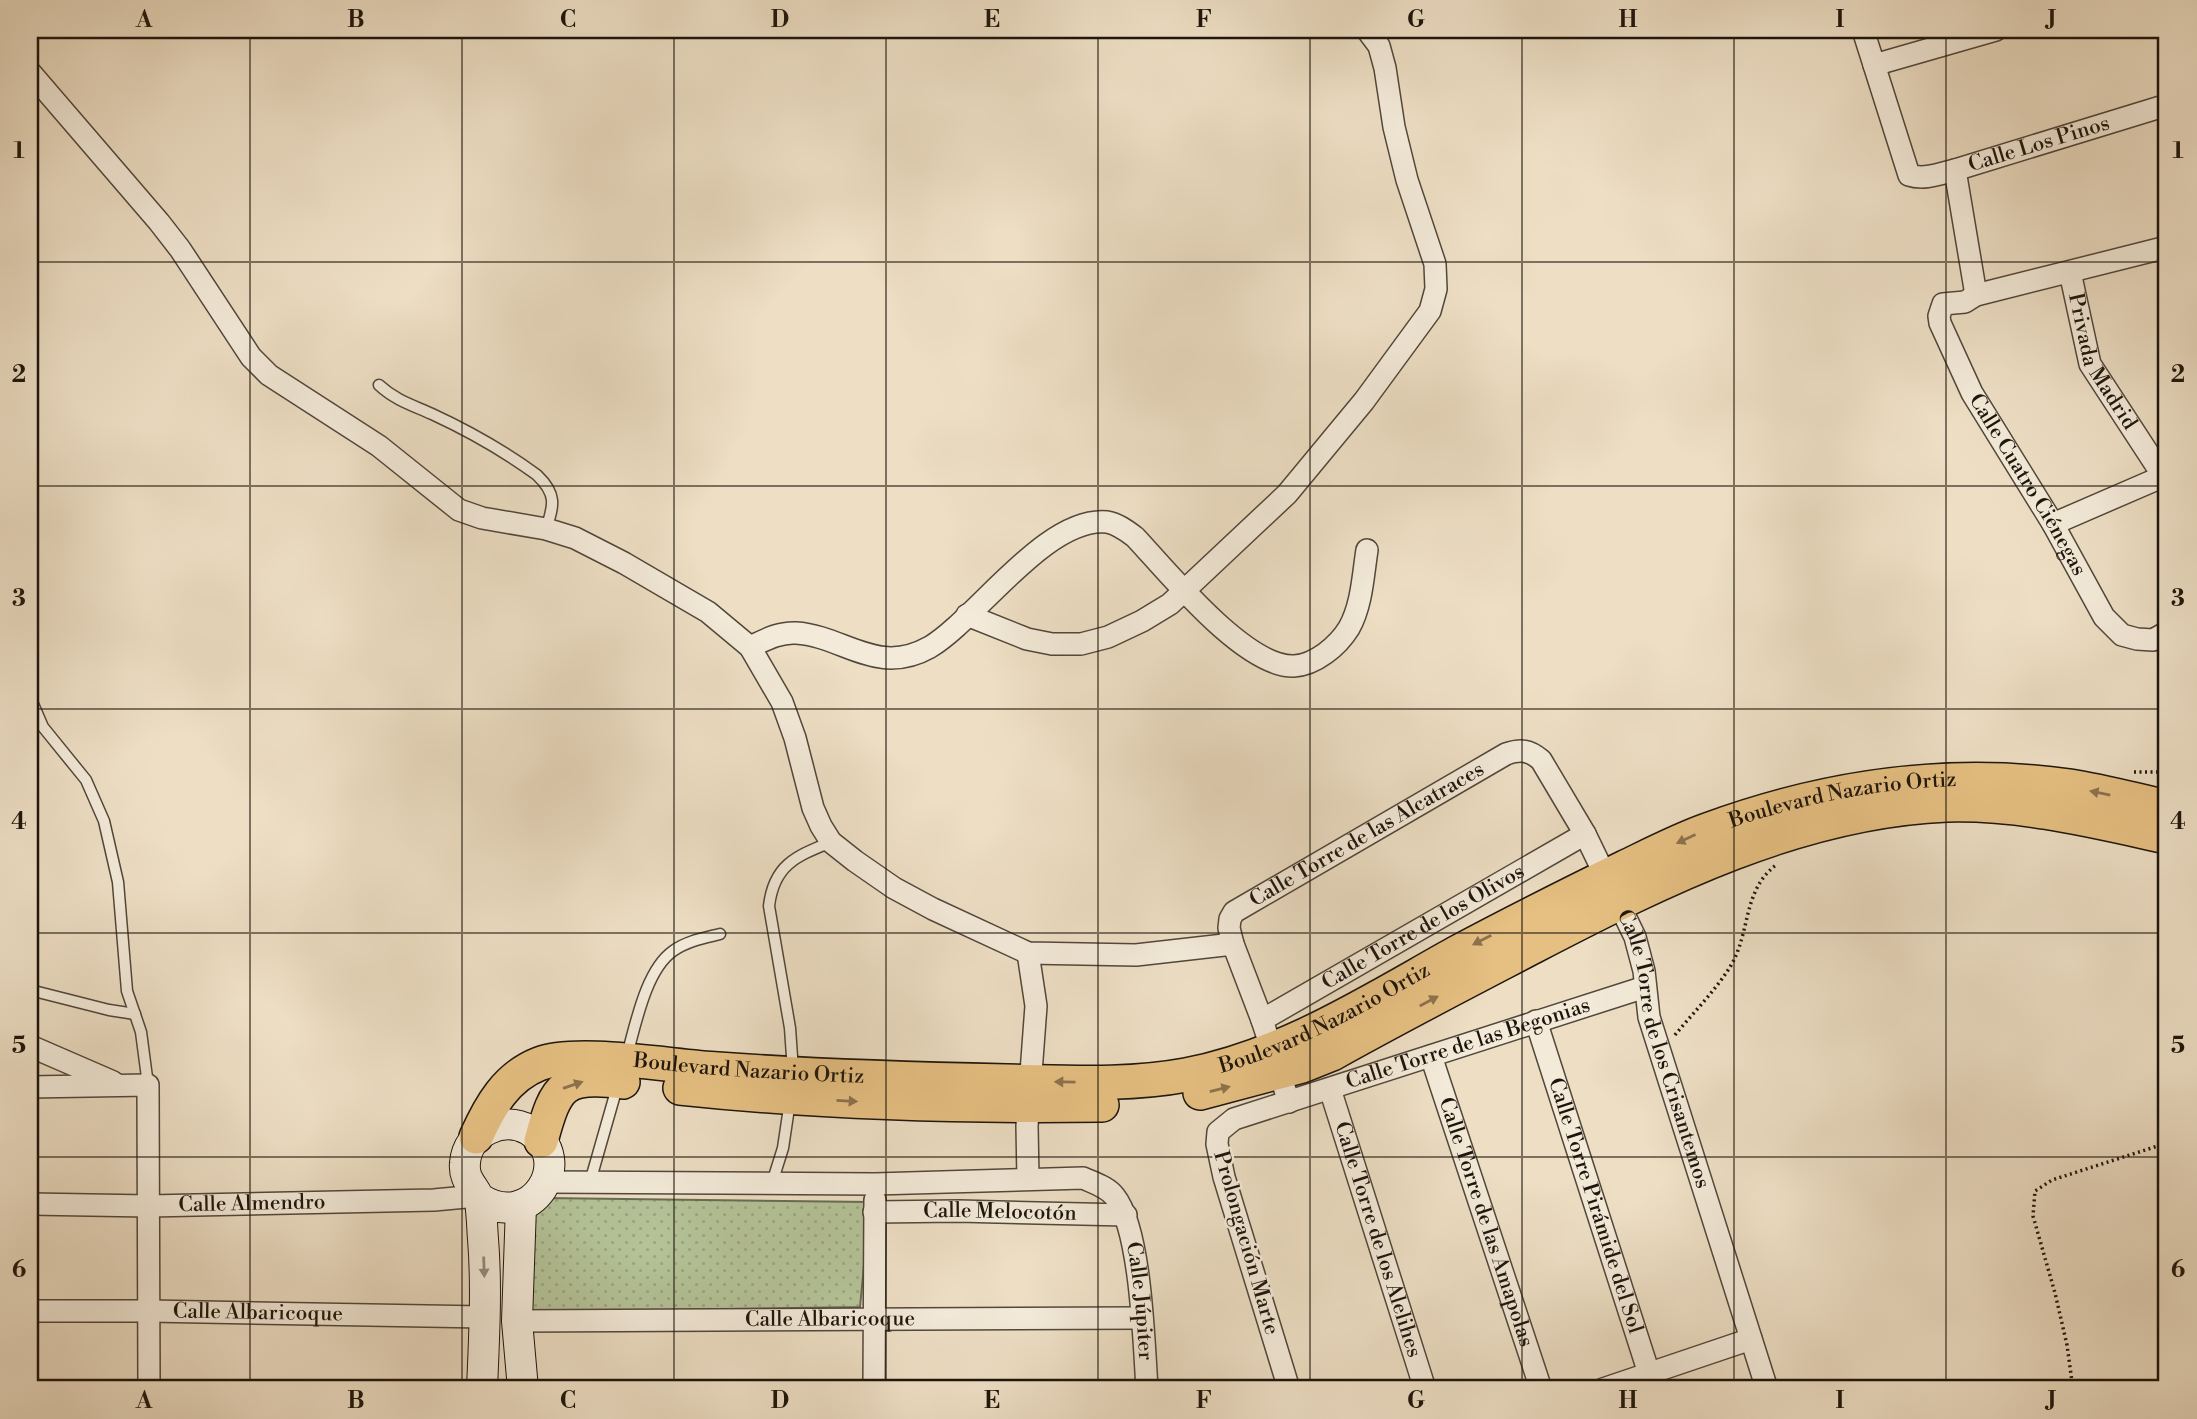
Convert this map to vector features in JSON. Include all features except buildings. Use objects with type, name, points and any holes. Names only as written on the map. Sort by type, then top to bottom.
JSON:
[{"type":"main road","name":"Boulevard Nazario Ortiz","points":[[476,1137],[490,1106],[511,1081],[539,1064],[562,1059],[621,1071],[792,1086],[1029,1093],[1187,1075],[1276,1061],[1296,1041],[1462,950],[1612,889],[1703,831],[1765,811],[1870,786],[1996,780],[2071,787],[2167,807]]},
{"type":"main road","name":"Boulevard Nazario Ortiz","points":[[1612,889],[1676,876],[1766,841],[1809,828],[1866,815],[1947,805],[1995,806],[2054,812],[2167,837]]},
{"type":"main road","name":"Boulevard Nazario Ortiz","points":[[541,1140],[553,1102],[563,1088],[575,1082],[602,1079],[621,1071]]},
{"type":"street","points":[[967,615],[1027,639],[1052,644],[1081,644],[1108,637],[1170,604],[1287,494],[1364,401],[1430,312],[1436,289],[1435,264],[1394,127],[1379,46],[1367,30]]},
{"type":"street","points":[[1863,30],[1874,65],[1996,30]]},
{"type":"street","name":"Calle Los Pinos","points":[[1874,65],[1909,175],[1924,177],[1955,170],[2167,105]]},
{"type":"street","points":[[30,72],[159,222],[180,249],[251,357],[269,375],[379,446],[459,510],[482,518],[546,529],[575,538],[708,612],[750,647],[782,702],[795,738],[813,808],[831,842],[894,888],[1028,953],[1136,954],[1233,944],[1276,1061]]},
{"type":"street","points":[[1955,170],[1971,299],[2167,247]]},
{"type":"street","name":"Privada Madrid","points":[[2070,272],[2090,364],[2165,479]]},
{"type":"street","name":"Calle Cuatro Ciénegas","points":[[1971,299],[1943,304],[1940,323],[1972,393],[2053,524],[2104,617],[2122,635],[2153,640],[2167,632]]},
{"type":"street","points":[[2053,524],[2165,479]]},
{"type":"street","points":[[750,647],[778,634],[796,633],[817,637],[868,656],[889,658],[912,654],[930,647],[953,630],[1009,574],[1060,537],[1082,526],[1108,522],[1135,537],[1223,628],[1248,650],[1272,662],[1293,666],[1314,661],[1334,645],[1349,627],[1358,603],[1367,550]]},
{"type":"street","name":"Calle Torre de los Crisantemos","points":[[1506,754],[1519,750],[1527,751],[1541,760],[1585,834],[1640,949],[1649,1017],[1767,1389]]},
{"type":"street","name":"Calle Torre de las Alcatraces","points":[[1233,944],[1230,919],[1242,905],[1506,754]]},
{"type":"street","name":"Calle Torre de los Olivos","points":[[1276,1061],[1585,834]]},
{"type":"street","points":[[1028,953],[1036,1006],[1029,1093],[1028,1179]]},
{"type":"street","name":"Calle Torre de las Begonias","points":[[1276,1061],[1330,1089],[1645,987]]},
{"type":"street","name":"Calle Torre Pirámide del Sol","points":[[1536,1021],[1652,1382]]},
{"type":"street","points":[[30,1046],[122,1085]]},
{"type":"street","name":"Calle Torre de las Amapolas","points":[[1430,1056],[1541,1389]]},
{"type":"street","name":"Prolongación Marte","points":[[1276,1061],[1234,1119],[1218,1132],[1217,1144],[1224,1177],[1289,1389]]},
{"type":"street","points":[[30,1087],[148,1085],[149,1389]]},
{"type":"street","name":"Calle Torre de los Alelihes","points":[[1330,1089],[1425,1389]]},
{"type":"street","points":[[476,1194],[499,1208],[521,1206],[532,1200],[547,1181],[550,1167],[541,1140],[516,1125],[502,1124],[476,1137],[468,1149],[466,1177],[476,1194],[485,1264],[482,1389]]},
{"type":"street","points":[[547,1181],[875,1184],[1083,1178],[1115,1195],[1126,1215]]},
{"type":"street","points":[[874,1389],[875,1184]]},
{"type":"street","name":"Calle Almendro","points":[[30,1204],[149,1206],[457,1200],[476,1194]]},
{"type":"street","points":[[521,1206],[517,1321],[523,1389]]},
{"type":"street","name":"Calle Melocotón","points":[[874,1212],[1126,1215]]},
{"type":"street","name":"Calle Júpiter","points":[[1126,1215],[1130,1224],[1142,1318],[1147,1389]]},
{"type":"street","name":"Calle Albaricoque","points":[[30,1311],[484,1317]]},
{"type":"street","name":"Calle Albaricoque","points":[[517,1321],[1142,1318]]},
{"type":"street","points":[[1603,1389],[1652,1382],[1751,1339]]},
{"type":"lane","points":[[379,385],[398,401],[431,413],[467,432],[537,475],[545,482],[554,504],[546,529]]},
{"type":"lane","points":[[30,697],[43,727],[86,780],[104,821],[118,882],[127,991],[141,1032],[148,1085]]},
{"type":"lane","points":[[772,1183],[783,1148],[792,1086],[790,1028],[769,905],[771,890],[781,870],[798,855],[831,842]]},
{"type":"lane","points":[[590,1182],[621,1071],[652,975],[674,950],[692,941],[720,934]]},
{"type":"lane","points":[[30,989],[109,1010],[135,1014]]},
{"type":"path","points":[[2127,772],[2167,772]]},
{"type":"path","points":[[1660,1053],[1730,967],[1747,925],[1753,892],[1772,869],[1783,861]]},
{"type":"path","points":[[2073,1389],[2067,1345],[2055,1293],[2033,1216],[2035,1191],[2052,1180],[2167,1143]]},
{"type":"green space","points":[[545,1198],[870,1202],[860,1307],[530,1312],[527,1218]]}]
